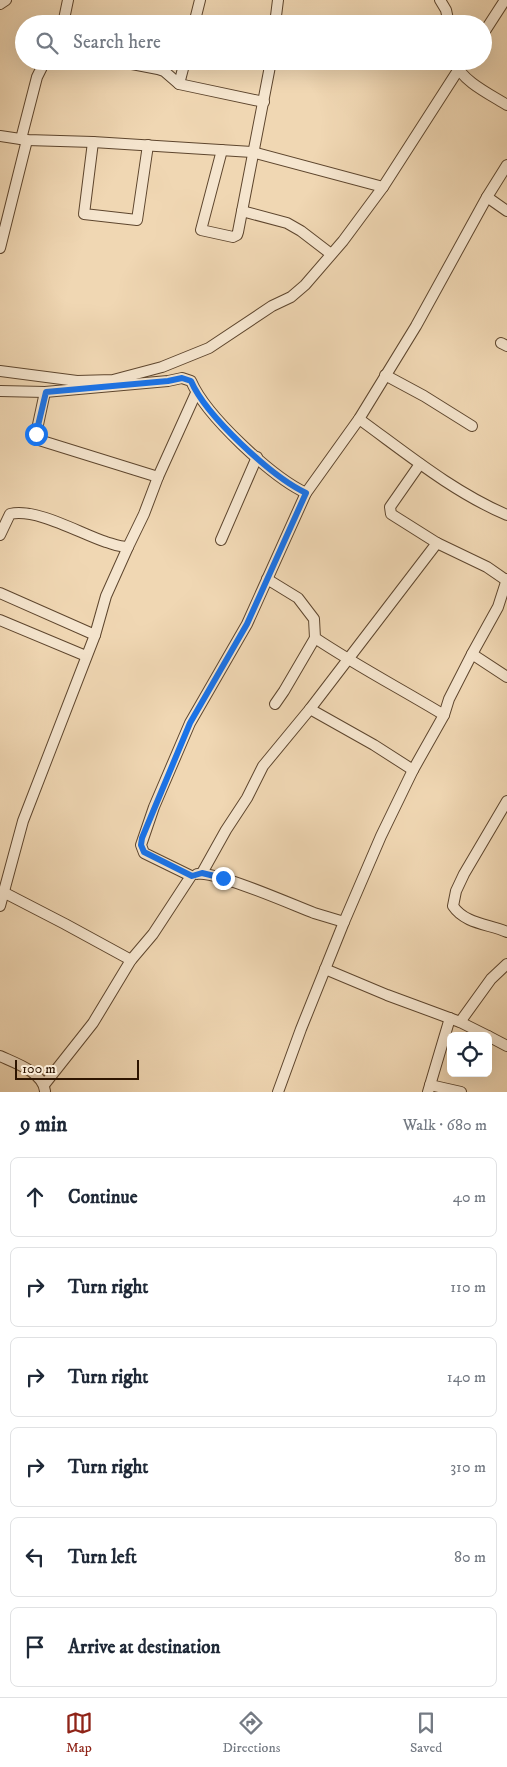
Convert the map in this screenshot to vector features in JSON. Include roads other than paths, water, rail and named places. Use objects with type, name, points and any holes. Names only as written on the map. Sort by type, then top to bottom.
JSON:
[{"type":"street","points":[[0,4],[6,0]]},
{"type":"street","points":[[65,15],[68,0]]},
{"type":"street","points":[[196,15],[200,0]]},
{"type":"street","points":[[276,15],[278,0]]},
{"type":"street","points":[[440,0],[447,15]]},
{"type":"street","points":[[492,21],[505,0]]},
{"type":"street","points":[[0,248],[37,77],[40,70]]},
{"type":"street","points":[[161,70],[179,84],[264,102]]},
{"type":"street","points":[[179,84],[183,70]]},
{"type":"street","points":[[222,150],[201,230],[233,237],[237,235],[269,70]]},
{"type":"street","points":[[0,371],[77,381],[113,380],[162,367],[208,348],[272,306],[291,297],[305,285],[331,254],[383,187],[455,70]]},
{"type":"street","points":[[462,70],[467,79],[507,105]]},
{"type":"street","points":[[0,136],[24,140],[93,142],[252,152],[383,187]]},
{"type":"street","points":[[93,142],[84,214],[137,220],[148,145]]},
{"type":"street","points":[[344,922],[223,878],[197,875],[144,852],[141,845],[142,838],[190,723],[247,624],[306,493],[359,419],[416,326],[487,197],[507,165]]},
{"type":"street","points":[[487,197],[507,211]]},
{"type":"street","points":[[242,211],[287,223],[301,231],[331,254]]},
{"type":"street","points":[[385,375],[424,396],[472,426]]},
{"type":"street","points":[[0,391],[46,392],[168,381],[182,378],[191,381],[196,393],[236,439],[277,475],[306,493]]},
{"type":"street","points":[[46,392],[36,434],[39,440],[158,477]]},
{"type":"street","points":[[0,906],[24,821],[95,635],[106,596],[144,514],[158,477],[196,393]]},
{"type":"street","points":[[359,419],[420,464],[489,507],[507,514]]},
{"type":"street","points":[[221,540],[256,457]]},
{"type":"street","points":[[280,1092],[300,1029],[381,836],[413,770],[444,715],[449,699],[498,607],[507,579],[487,567],[437,543],[391,514],[390,507],[420,464]]},
{"type":"street","points":[[0,535],[10,514],[16,512],[36,514],[92,537],[122,547],[128,547]]},
{"type":"street","points":[[0,1056],[34,1074],[45,1089],[93,1023],[131,960],[197,875],[248,798],[263,766],[310,709],[437,543]]},
{"type":"street","points":[[267,579],[298,598],[314,619],[315,638],[275,704]]},
{"type":"street","points":[[0,593],[95,635]]},
{"type":"street","points":[[0,620],[86,656]]},
{"type":"street","points":[[315,638],[347,660],[444,715]]},
{"type":"street","points":[[472,654],[507,677]]},
{"type":"street","points":[[310,709],[374,745],[413,770]]},
{"type":"street","points":[[507,801],[464,874],[456,891],[453,906],[459,915],[507,932]]},
{"type":"street","points":[[5,893],[131,960]]},
{"type":"street","points":[[462,1092],[429,1089],[455,1020],[491,979],[507,964]]},
{"type":"street","points":[[325,969],[387,995],[455,1020],[480,1032]]},
{"type":"street","points":[[492,1038],[507,1046]]}]
